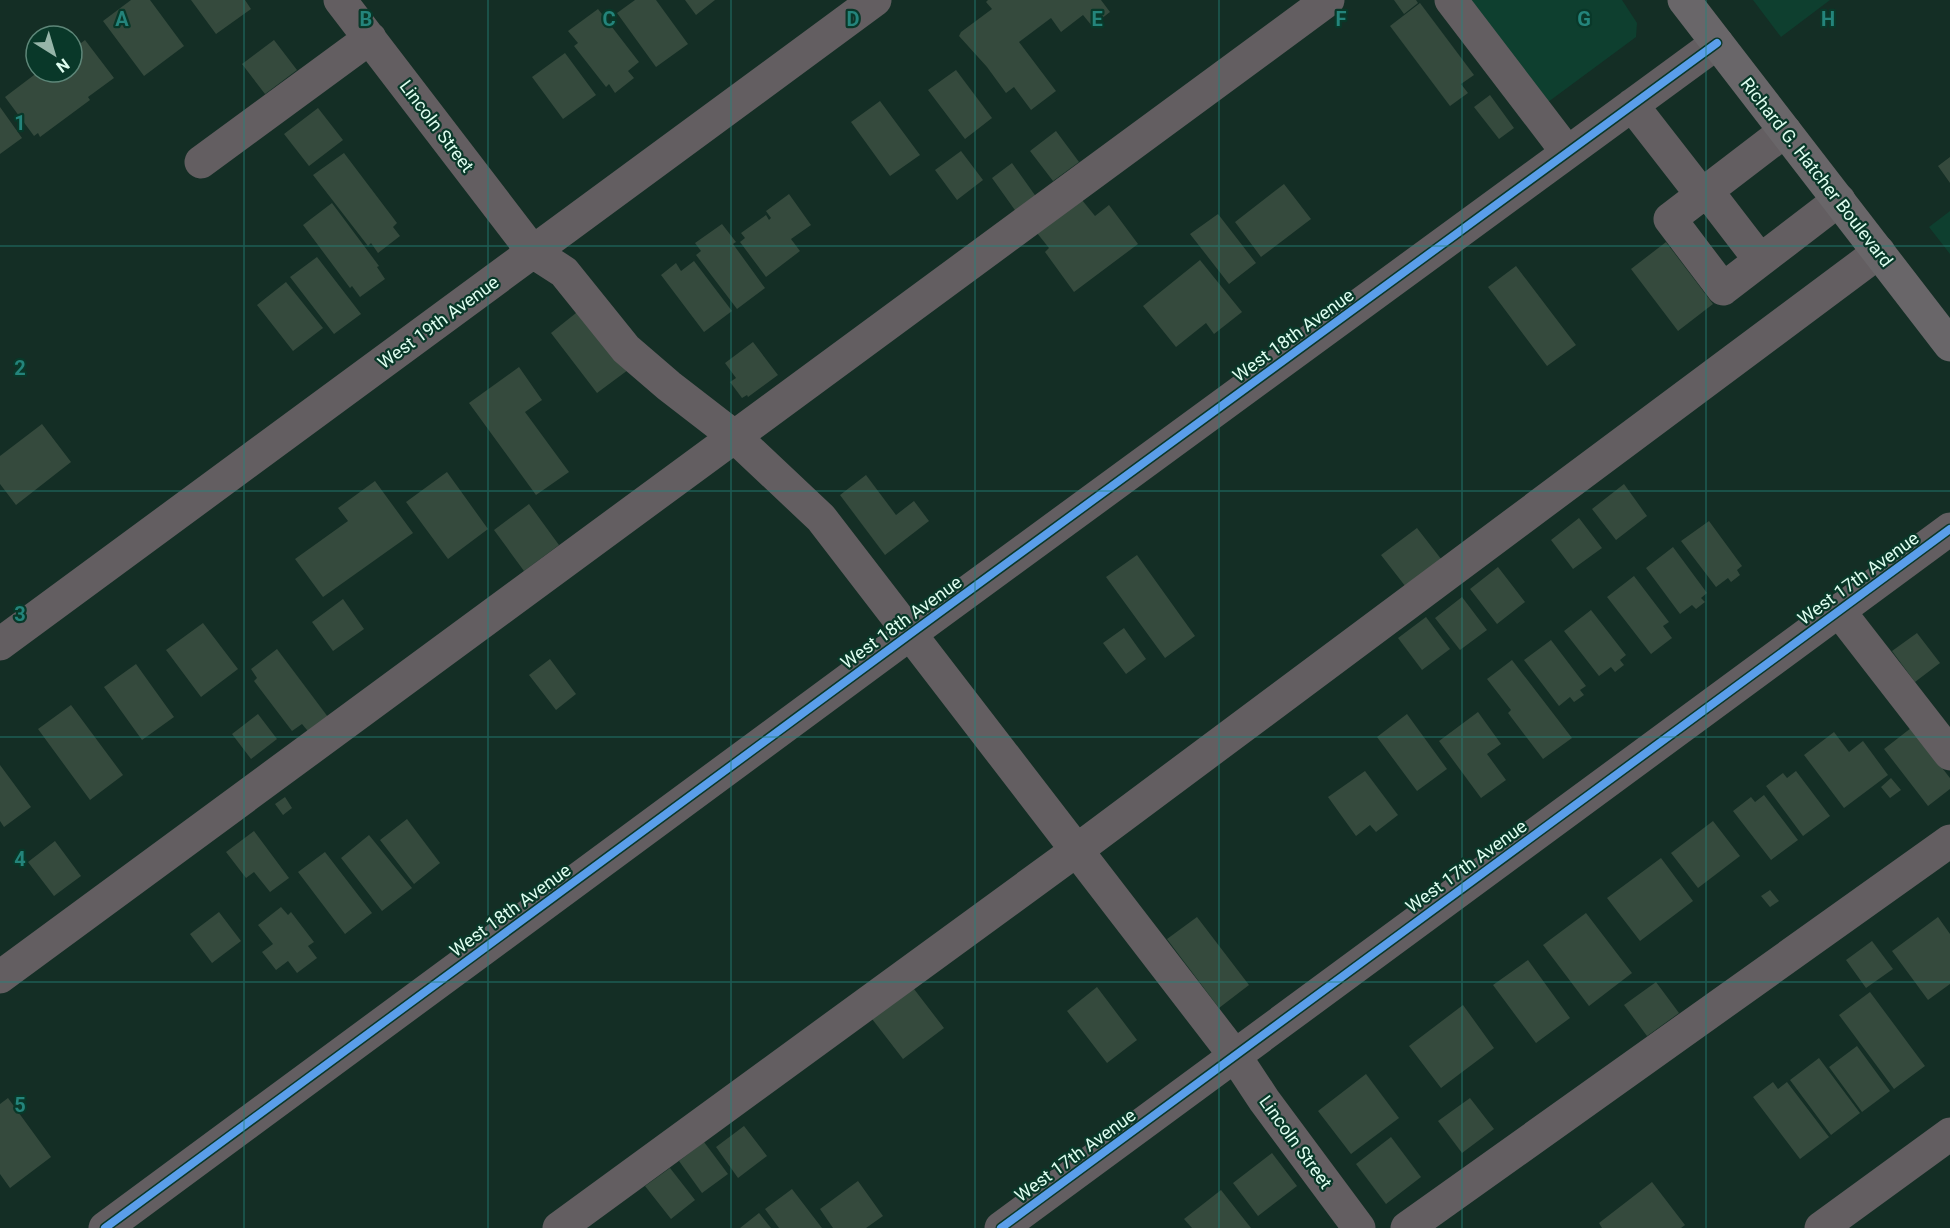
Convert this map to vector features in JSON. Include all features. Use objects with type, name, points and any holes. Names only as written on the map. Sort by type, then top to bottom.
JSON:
[{"type":"main road","name":"Richard G. Hatcher Boulevard","points":[[1684,0],[1950,345]]},
{"type":"street","name":"Lincoln Street","points":[[340,0],[533,252],[564,272],[626,349],[735,437],[821,518],[1235,1056],[1264,1100],[1359,1228]]},
{"type":"street","name":"West 19th Avenue","points":[[0,644],[875,0]]},
{"type":"street","points":[[0,977],[1328,0]]},
{"type":"street","points":[[1451,0],[1567,152]]},
{"type":"street","points":[[201,162],[370,38]]},
{"type":"street","name":"West 18th Avenue","points":[[105,1228],[910,634],[1717,43]]},
{"type":"street","points":[[1632,105],[1760,260]]},
{"type":"street","points":[[1785,131],[1670,219],[1723,289],[1839,200]]},
{"type":"street","points":[[559,1228],[1077,850],[1879,252]]},
{"type":"street","name":"West 17th Avenue","points":[[1001,1228],[1950,529]]},
{"type":"street","points":[[1839,611],[1950,754]]},
{"type":"street","points":[[1407,1228],[1950,841]]},
{"type":"street","points":[[1821,1228],[1950,1134]]},
{"type":"shaded area","points":[[1464,0],[1622,0],[1637,23],[1636,37],[1544,105]]},
{"type":"shaded area","points":[[1753,0],[1830,0],[1781,37]]},
{"type":"shaded area","points":[[1950,211],[1950,254],[1929,227]]},
{"type":"building","points":[[131,0],[150,0],[184,46],[144,76],[103,21]]},
{"type":"building","points":[[191,0],[245,0],[251,9],[216,34]]},
{"type":"building","points":[[635,0],[656,0],[688,44],[656,67],[617,13]]},
{"type":"building","points":[[685,0],[715,0],[696,15]]},
{"type":"building","points":[[988,0],[1101,0],[1110,12],[1092,26],[1083,15],[1061,32],[1051,18],[1019,42],[1056,91],[1031,110],[1014,87],[1006,93],[987,67],[959,36],[961,32],[992,9],[986,2]]},
{"type":"building","points":[[1394,0],[1416,0],[1418,3],[1404,14]]},
{"type":"building","points":[[1420,3],[1474,75],[1461,84],[1468,93],[1450,106],[1390,26]]},
{"type":"building","points":[[598,9],[639,62],[628,71],[634,78],[615,93],[609,84],[606,87],[574,46],[578,43],[568,31]]},
{"type":"building","points":[[274,40],[297,70],[265,94],[242,64]]},
{"type":"building","points":[[84,41],[114,78],[88,97],[90,100],[40,137],[38,133],[34,136],[5,97],[24,83],[84,84]]},
{"type":"building","points":[[565,53],[596,95],[563,119],[532,77]]},
{"type":"building","points":[[956,70],[992,118],[965,139],[928,90]]},
{"type":"building","points":[[1490,95],[1514,128],[1499,139],[1474,107]]},
{"type":"building","points":[[880,101],[920,155],[890,176],[851,122]]},
{"type":"building","points":[[0,107],[22,138],[0,154]]},
{"type":"building","points":[[318,108],[343,140],[309,166],[284,134]]},
{"type":"building","points":[[1056,131],[1079,162],[1053,181],[1030,151]]},
{"type":"building","points":[[961,151],[983,180],[957,200],[935,170]]},
{"type":"building","points":[[344,153],[397,223],[393,227],[400,236],[378,253],[371,243],[368,246],[313,175]]},
{"type":"building","points":[[1950,157],[1950,183],[1938,166]]},
{"type":"building","points":[[1012,163],[1037,198],[1017,213],[992,178]]},
{"type":"building","points":[[1284,184],[1311,219],[1261,257],[1235,222]]},
{"type":"building","points":[[789,194],[811,225],[791,239],[800,251],[766,277],[740,242],[745,238],[741,233],[766,215],[769,220],[771,218],[766,211]]},
{"type":"building","points":[[1082,200],[1095,216],[1109,205],[1138,244],[1074,292],[1045,252],[1049,248],[1037,233]]},
{"type":"building","points":[[332,203],[379,266],[377,267],[385,279],[360,297],[352,286],[350,288],[303,225]]},
{"type":"building","points":[[1218,214],[1256,263],[1229,284],[1190,234]]},
{"type":"building","points":[[722,224],[736,242],[733,244],[765,288],[737,309],[696,255],[701,251],[695,243]]},
{"type":"building","points":[[1666,242],[1713,304],[1678,331],[1631,269]]},
{"type":"building","points":[[317,257],[361,314],[334,334],[290,277]]},
{"type":"building","points":[[1200,260],[1242,312],[1214,334],[1206,323],[1176,347],[1143,306]]},
{"type":"building","points":[[694,261],[732,311],[704,332],[661,275],[676,263],[681,271]]},
{"type":"building","points":[[1516,266],[1576,345],[1547,366],[1488,287]]},
{"type":"building","points":[[286,282],[323,328],[293,351],[257,305]]},
{"type":"building","points":[[581,309],[628,370],[597,393],[551,333]]},
{"type":"building","points":[[753,342],[778,375],[748,397],[747,395],[742,398],[730,382],[736,378],[725,363]]},
{"type":"building","points":[[519,367],[542,400],[525,412],[569,472],[536,495],[469,403]]},
{"type":"building","points":[[42,424],[71,462],[16,505],[0,484],[0,456]]},
{"type":"building","points":[[447,472],[488,529],[448,559],[406,502]]},
{"type":"building","points":[[866,475],[896,515],[914,501],[929,521],[885,555],[840,495]]},
{"type":"building","points":[[375,481],[413,533],[323,597],[295,559],[348,521],[338,508]]},
{"type":"building","points":[[1624,484],[1647,516],[1616,540],[1592,509]]},
{"type":"building","points":[[529,504],[559,545],[524,571],[494,530]]},
{"type":"building","points":[[1579,518],[1602,548],[1573,569],[1551,540]]},
{"type":"building","points":[[1709,521],[1742,566],[1737,570],[1740,575],[1731,582],[1728,578],[1716,587],[1681,541]]},
{"type":"building","points":[[1417,528],[1445,564],[1409,591],[1381,555]]},
{"type":"building","points":[[1673,547],[1707,593],[1701,598],[1705,602],[1696,609],[1692,605],[1680,614],[1646,568]]},
{"type":"building","points":[[1137,555],[1195,636],[1165,658],[1106,577]]},
{"type":"building","points":[[1498,567],[1525,602],[1497,624],[1470,589]]},
{"type":"building","points":[[1634,576],[1669,622],[1663,626],[1672,638],[1651,654],[1607,597]]},
{"type":"building","points":[[1462,597],[1487,630],[1460,650],[1435,618]]},
{"type":"building","points":[[343,599],[364,629],[333,651],[312,622]]},
{"type":"building","points":[[1591,610],[1626,655],[1620,660],[1624,665],[1615,672],[1611,667],[1599,676],[1564,631]]},
{"type":"building","points":[[1426,617],[1450,649],[1422,670],[1398,638]]},
{"type":"building","points":[[203,623],[238,669],[201,697],[166,650]]},
{"type":"building","points":[[1124,628],[1146,659],[1126,674],[1103,643]]},
{"type":"building","points":[[1917,633],[1940,663],[1915,682],[1892,651]]},
{"type":"building","points":[[1551,640],[1586,686],[1580,690],[1584,695],[1574,702],[1570,697],[1559,706],[1524,660]]},
{"type":"building","points":[[277,649],[331,721],[312,736],[302,724],[292,731],[254,681],[257,678],[251,669]]},
{"type":"building","points":[[550,659],[576,694],[556,710],[529,675]]},
{"type":"building","points":[[1512,660],[1572,738],[1543,759],[1508,713],[1511,710],[1487,679]]},
{"type":"building","points":[[136,664],[174,717],[142,740],[104,687]]},
{"type":"building","points":[[71,705],[123,775],[90,800],[38,729]]},
{"type":"building","points":[[1478,712],[1501,744],[1487,754],[1506,780],[1481,798],[1439,741]]},
{"type":"building","points":[[258,714],[277,739],[251,759],[232,734]]},
{"type":"building","points":[[1407,714],[1447,769],[1417,791],[1377,737]]},
{"type":"building","points":[[1911,728],[1950,778],[1950,789],[1928,806],[1884,749]]},
{"type":"building","points":[[1834,732],[1849,752],[1863,741],[1888,775],[1844,808],[1804,755]]},
{"type":"building","points":[[0,765],[31,807],[4,827],[0,821]]},
{"type":"building","points":[[1365,771],[1398,815],[1376,832],[1370,825],[1356,836],[1328,797]]},
{"type":"building","points":[[1796,771],[1830,816],[1803,836],[1766,786],[1783,773],[1787,778]]},
{"type":"building","points":[[1891,778],[1901,790],[1890,798],[1881,787]]},
{"type":"building","points":[[1764,795],[1798,840],[1771,860],[1733,811],[1751,797],[1755,802]]},
{"type":"building","points":[[285,797],[292,808],[283,815],[275,804]]},
{"type":"building","points":[[407,819],[440,863],[414,884],[380,840]]},
{"type":"building","points":[[1713,821],[1740,856],[1698,888],[1671,853]]},
{"type":"building","points":[[254,831],[289,878],[270,892],[254,872],[246,878],[226,852]]},
{"type":"building","points":[[369,835],[412,888],[382,911],[341,858]]},
{"type":"building","points":[[55,841],[81,876],[54,896],[28,862]]},
{"type":"building","points":[[325,852],[372,913],[345,934],[298,872]]},
{"type":"building","points":[[1661,858],[1693,901],[1640,941],[1607,898]]},
{"type":"building","points":[[1770,890],[1779,901],[1770,907],[1761,896]]},
{"type":"building","points":[[281,907],[288,915],[291,912],[314,942],[308,946],[317,958],[297,973],[288,961],[276,970],[262,952],[273,944],[258,925]]},
{"type":"building","points":[[219,912],[241,941],[212,963],[190,934]]},
{"type":"building","points":[[1586,913],[1632,973],[1589,1006],[1543,945]]},
{"type":"building","points":[[1197,917],[1249,985],[1219,1008],[1167,939]]},
{"type":"building","points":[[1938,917],[1950,934],[1950,984],[1928,1000],[1892,951]]},
{"type":"building","points":[[1872,941],[1893,969],[1866,988],[1846,960]]},
{"type":"building","points":[[1528,960],[1570,1018],[1536,1043],[1493,985]]},
{"type":"building","points":[[1656,982],[1679,1013],[1647,1036],[1624,1005]]},
{"type":"building","points":[[1097,987],[1137,1040],[1107,1063],[1067,1011]]},
{"type":"building","points":[[914,989],[944,1028],[903,1059],[869,1015]]},
{"type":"building","points":[[1870,992],[1925,1066],[1894,1089],[1839,1015]]},
{"type":"building","points":[[1463,1005],[1494,1048],[1441,1088],[1409,1046]]},
{"type":"building","points":[[1857,1046],[1890,1091],[1862,1112],[1829,1067]]},
{"type":"building","points":[[1819,1058],[1860,1113],[1831,1135],[1790,1080]]},
{"type":"building","points":[[1366,1074],[1399,1118],[1351,1154],[1318,1111]]},
{"type":"building","points":[[1773,1082],[1778,1089],[1787,1082],[1829,1137],[1800,1159],[1753,1097]]},
{"type":"building","points":[[8,1098],[51,1157],[10,1188],[0,1174],[0,1104]]},
{"type":"building","points":[[1470,1098],[1494,1129],[1462,1153],[1438,1121]]},
{"type":"building","points":[[744,1126],[767,1156],[738,1178],[716,1147]]},
{"type":"building","points":[[1391,1137],[1421,1177],[1386,1204],[1356,1164]]},
{"type":"building","points":[[704,1142],[728,1174],[702,1193],[679,1161]]},
{"type":"building","points":[[1272,1153],[1297,1186],[1258,1216],[1233,1183]]},
{"type":"building","points":[[670,1168],[695,1200],[671,1219],[645,1186]]},
{"type":"building","points":[[858,1181],[883,1216],[866,1228],[833,1228],[820,1209]]},
{"type":"building","points":[[1652,1182],[1685,1225],[1681,1228],[1602,1228],[1599,1223]]},
{"type":"building","points":[[792,1189],[822,1228],[779,1228],[765,1209]]},
{"type":"building","points":[[1221,1190],[1251,1228],[1192,1228],[1184,1219]]},
{"type":"building","points":[[759,1213],[771,1228],[740,1228]]},
{"type":"cycle path","points":[[105,1228],[910,634],[1717,43]]},
{"type":"cycle path","points":[[1001,1228],[1950,529]]}]
